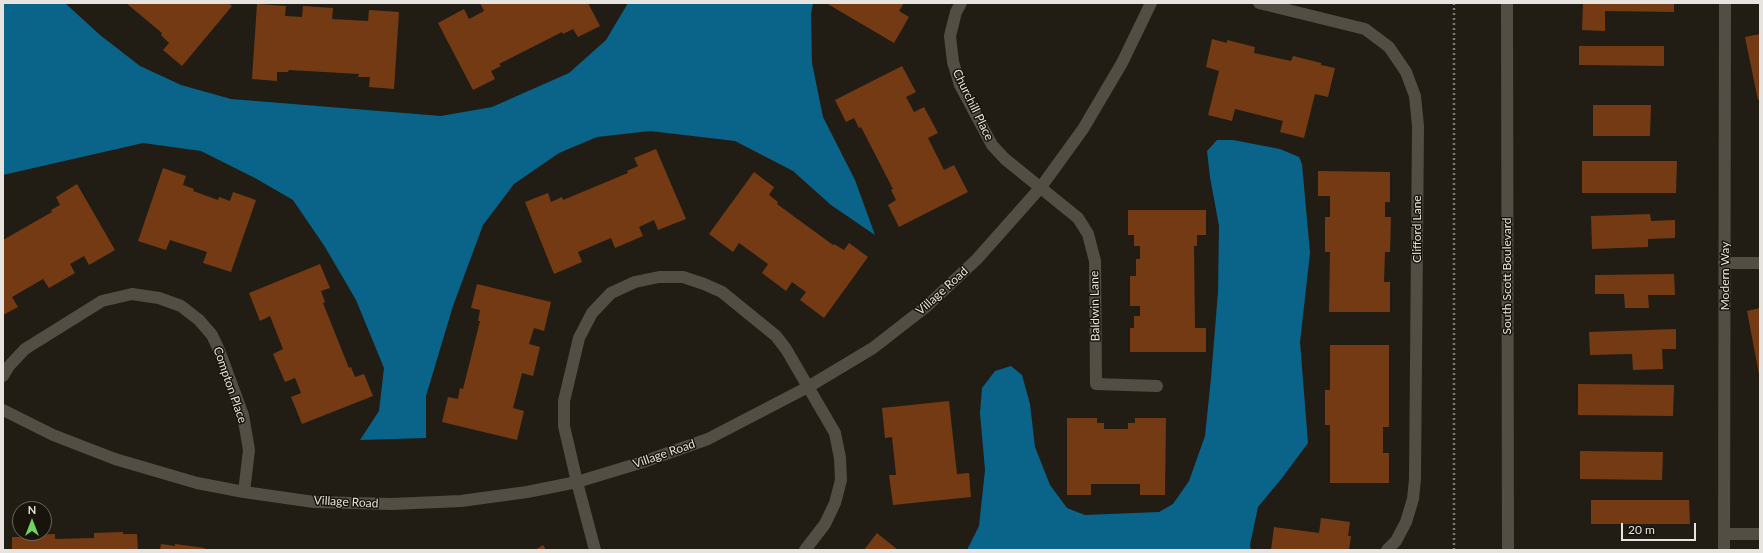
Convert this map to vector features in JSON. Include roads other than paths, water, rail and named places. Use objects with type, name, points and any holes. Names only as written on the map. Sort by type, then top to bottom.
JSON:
[{"type":"street","name":"Churchill Place","points":[[961,3],[956,12],[950,36],[953,62],[960,85],[992,145],[1005,158],[1041,187]]},
{"type":"street","name":"Village Road","points":[[3,410],[53,434],[115,459],[197,483],[244,492],[314,502],[392,504],[461,501],[527,492],[577,482],[643,462],[708,439],[808,387],[872,348],[926,306],[977,259],[1041,187],[1083,129],[1122,63],[1151,3]]},
{"type":"street","name":"Clifford Lane","points":[[1259,3],[1365,29],[1389,47],[1406,72],[1415,96],[1418,126],[1415,479],[1413,499],[1406,522],[1396,541],[1387,550]]},
{"type":"street","name":"South Scott Boulevard","points":[[1507,3],[1508,550]]},
{"type":"street","name":"Modern Way","points":[[1724,550],[1725,3]]},
{"type":"street","name":"Baldwin Lane","points":[[1041,187],[1078,218],[1088,234],[1092,247],[1095,261],[1096,384],[1157,386]]},
{"type":"street","points":[[1724,263],[1760,263]]},
{"type":"street","points":[[595,550],[564,426],[564,401],[579,338],[592,313],[612,292],[635,282],[659,278],[683,278],[704,284],[722,292],[776,336],[786,349],[835,433],[840,458],[841,480],[835,503],[825,524],[805,550]]},
{"type":"street","name":"Compton Place","points":[[3,376],[9,366],[25,349],[102,301],[132,294],[159,298],[181,306],[199,320],[212,335],[243,415],[249,450],[244,492]]},
{"type":"street","points":[[1724,534],[1760,534]]},
{"type":"water","points":[[3,3],[65,3],[100,35],[140,66],[181,85],[231,99],[441,116],[492,107],[569,73],[606,40],[628,3],[813,3],[811,14],[812,63],[823,117],[855,180],[875,235],[831,205],[793,171],[735,141],[650,131],[597,137],[559,153],[514,184],[483,225],[453,306],[426,396],[426,438],[360,440],[379,411],[384,368],[356,300],[325,247],[293,200],[255,178],[201,151],[143,143],[3,175]]},
{"type":"water","points":[[1217,140],[1233,140],[1280,149],[1299,157],[1302,164],[1310,253],[1300,342],[1308,443],[1258,507],[1250,545],[1251,550],[967,550],[979,526],[985,470],[980,413],[982,388],[995,371],[1011,366],[1022,375],[1030,404],[1035,447],[1050,485],[1067,508],[1085,515],[1159,512],[1173,504],[1189,481],[1205,436],[1211,378],[1218,292],[1219,226],[1207,151]]}]
